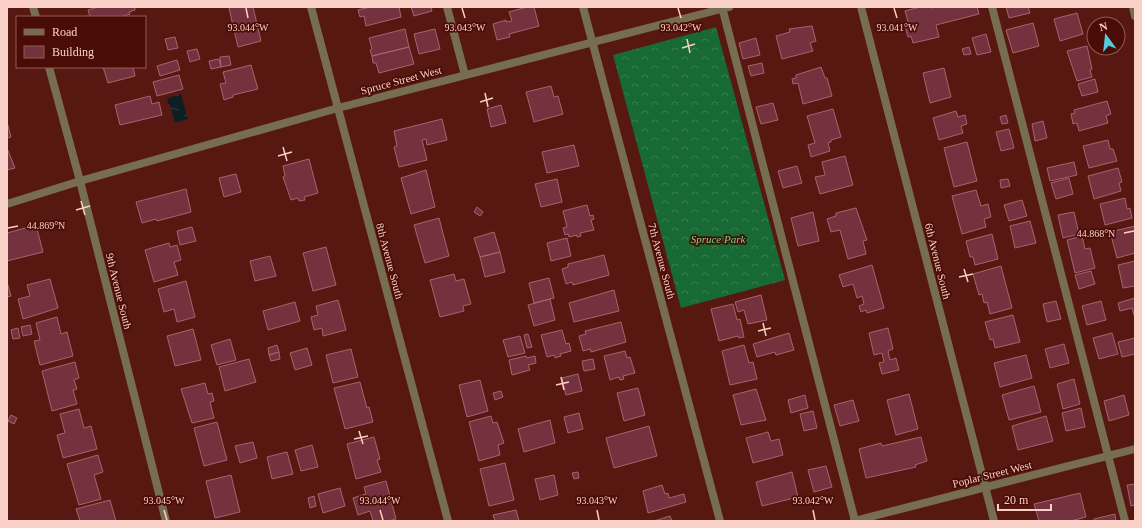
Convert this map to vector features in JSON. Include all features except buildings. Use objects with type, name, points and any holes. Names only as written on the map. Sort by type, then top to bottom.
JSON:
[{"type":"street","name":"8th Avenue South","points":[[311,7],[448,521]]},
{"type":"street","points":[[447,7],[465,75]]},
{"type":"street","name":"7th Avenue South","points":[[583,7],[720,521]]},
{"type":"street","name":"6th Avenue South","points":[[861,7],[994,521]]},
{"type":"street","points":[[992,7],[1125,521]]},
{"type":"street","points":[[1132,7],[1135,16]]},
{"type":"street","name":"Spruce Street West","points":[[7,204],[80,181],[338,108],[725,8]]},
{"type":"street","points":[[725,8],[855,521]]},
{"type":"street","name":"9th Avenue South","points":[[49,68],[80,181],[166,521]]},
{"type":"street","name":"Poplar Street West","points":[[855,521],[1135,449]]},
{"type":"green space","name":"Spruce Park","points":[[716,27],[785,280],[681,308],[613,55]]},
{"type":"water","points":[[181,94],[188,119],[175,123],[170,104],[168,104],[167,100],[169,99],[168,98]]}]
